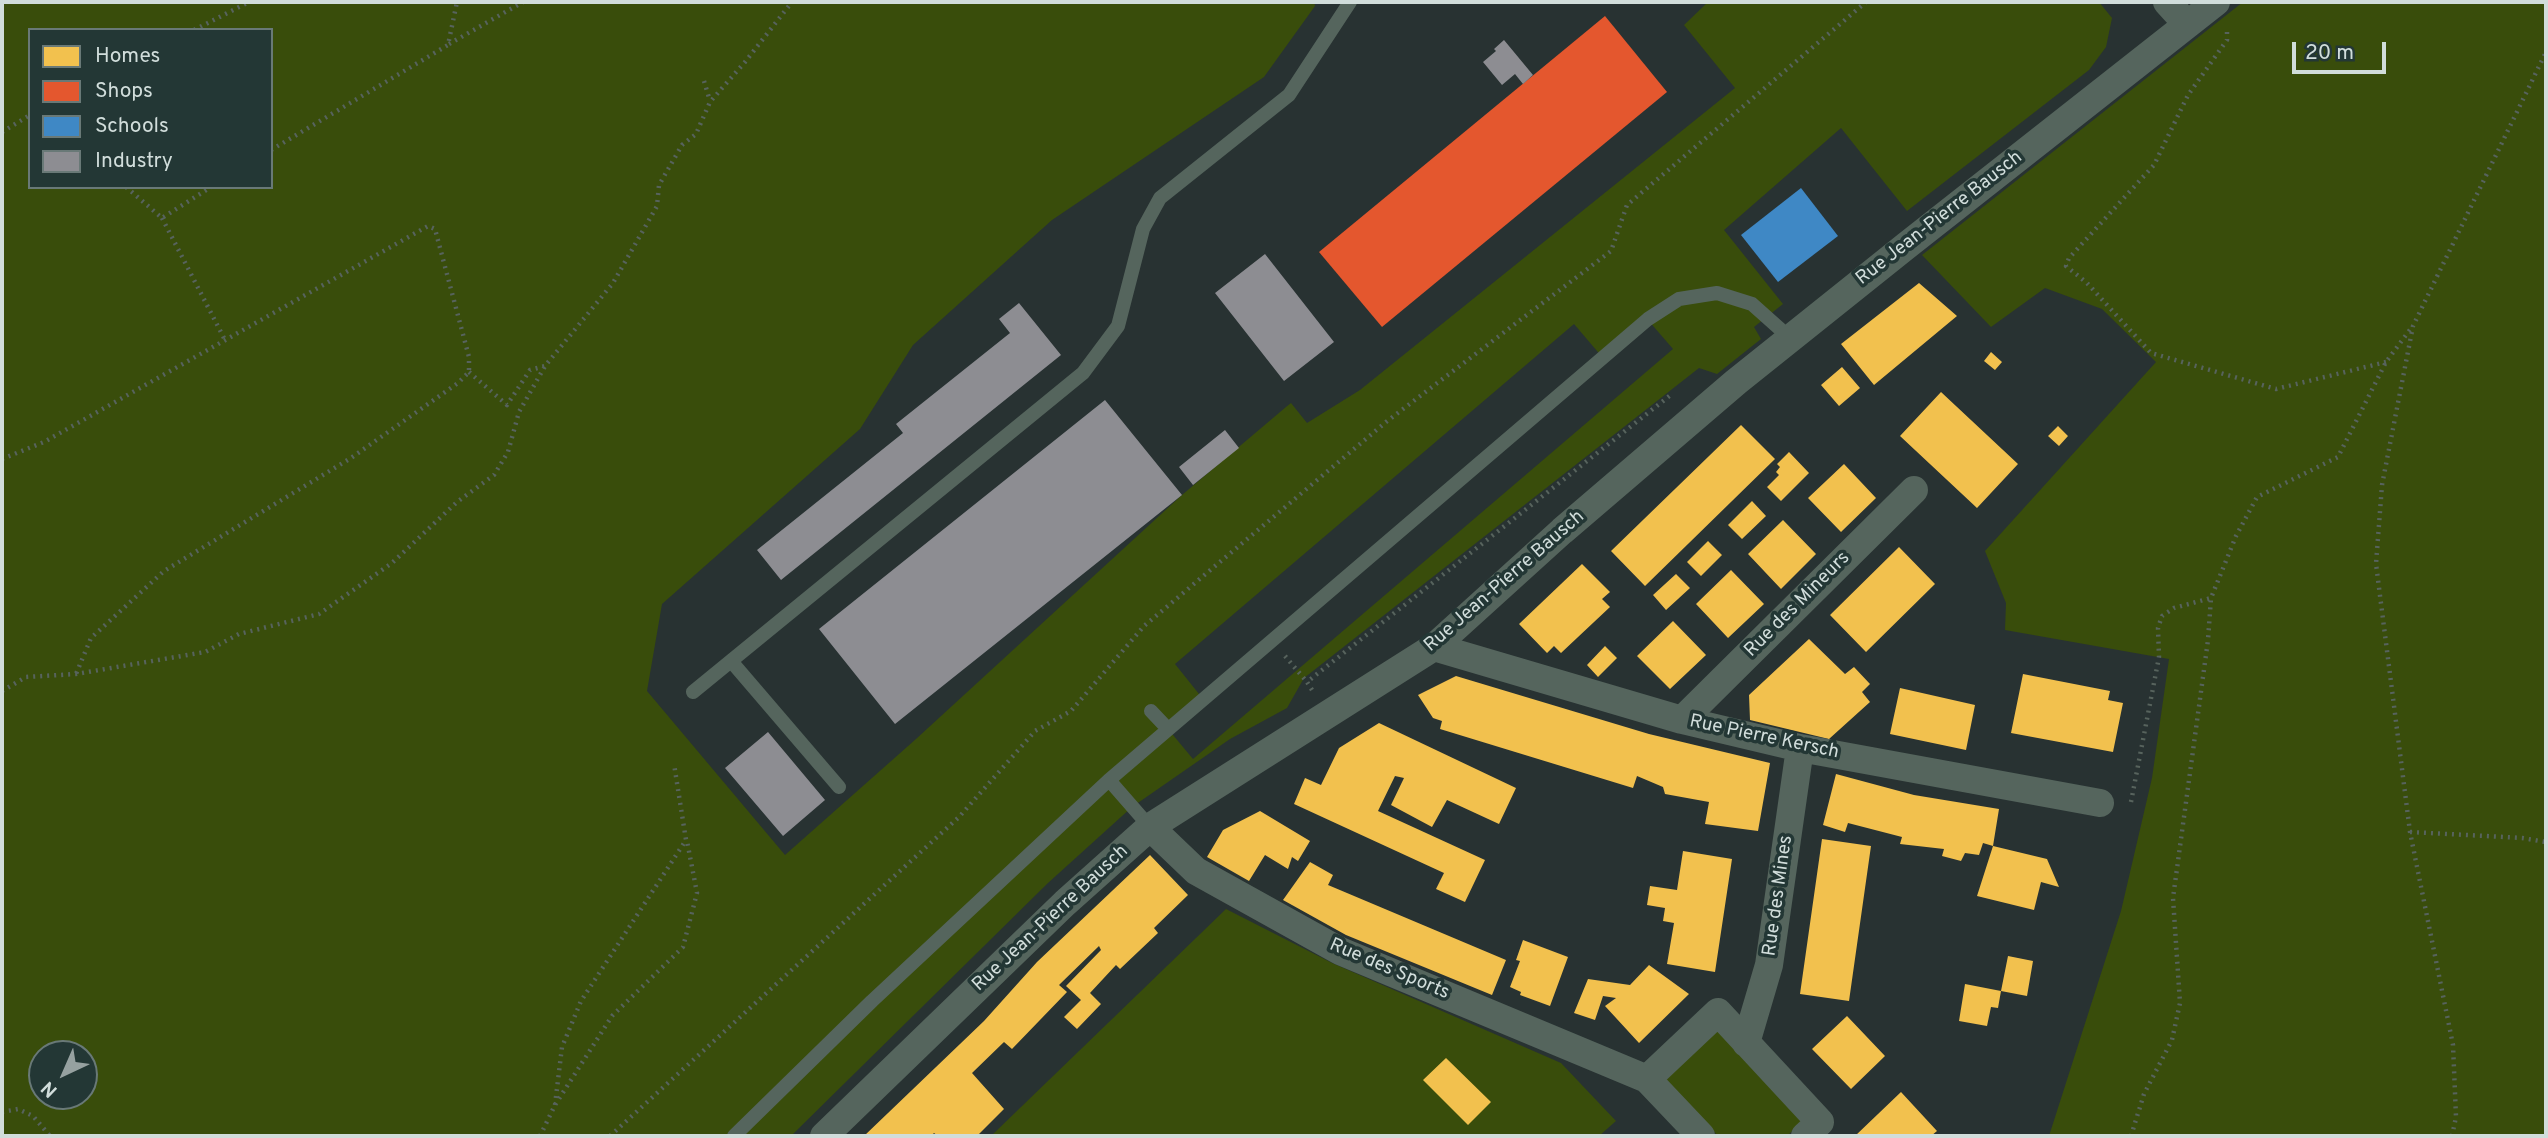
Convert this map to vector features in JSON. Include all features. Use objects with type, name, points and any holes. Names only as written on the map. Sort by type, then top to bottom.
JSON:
[{"type":"street","points":[[2167,2],[2187,24]]},
{"type":"street","name":"Rue Jean-Pierre Bausch","points":[[824,1136],[1065,903],[1150,827],[1434,647],[1562,531],[1788,340],[2216,2]]},
{"type":"street","name":"Rue des Mineurs","points":[[1682,720],[1914,490]]},
{"type":"street","name":"Rue Pierre Kersch","points":[[1434,647],[1682,720],[1800,748],[2100,803]]},
{"type":"street","name":"Rue des Mines","points":[[1746,1043],[1769,965],[1800,748]]},
{"type":"street","name":"Rue des Sports","points":[[1150,827],[1196,871],[1340,951],[1647,1079]]},
{"type":"street","points":[[1701,1136],[1647,1079],[1718,1012],[1820,1122],[1805,1136]]},
{"type":"lane","points":[[693,692],[1083,373],[1118,326],[1143,229],[1160,198],[1289,95],[1350,2]]},
{"type":"lane","points":[[734,1136],[872,1001],[1109,780],[1648,319],[1679,299],[1717,293],[1752,304],[1780,329],[1788,340]]},
{"type":"lane","points":[[731,661],[839,787]]},
{"type":"lane","points":[[1152,711],[1168,729]]},
{"type":"lane","points":[[1109,780],[1150,827]]},
{"type":"path","points":[[198,28],[250,2]]},
{"type":"path","points":[[448,45],[457,2]]},
{"type":"path","points":[[273,149],[523,2]]},
{"type":"path","points":[[2,691],[26,677],[76,674],[205,652],[239,634],[319,614],[392,563],[457,502],[494,475],[508,452],[519,412],[545,366],[612,283],[657,206],[659,185],[682,145],[696,134],[710,102],[792,2]]},
{"type":"path","points":[[610,1136],[958,817],[1035,731],[1071,711],[1144,626],[1387,422],[1611,251],[1627,205],[1866,2]]},
{"type":"path","points":[[2227,29],[2227,40],[2188,95],[2154,165],[2069,258],[2066,266],[2087,283],[2151,354],[2277,389],[2386,362]]},
{"type":"path","points":[[2131,1136],[2144,1094],[2172,1040],[2180,1003],[2173,898],[2211,598],[2236,536],[2257,497],[2338,457],[2386,362],[2413,326],[2546,52]]},
{"type":"path","points":[[704,81],[710,102]]},
{"type":"path","points":[[2,131],[28,116]]},
{"type":"path","points":[[128,189],[162,218],[224,338]]},
{"type":"path","points":[[162,218],[208,189]]},
{"type":"path","points":[[2,459],[44,442],[224,338],[428,226],[435,229],[469,357],[469,372],[458,383],[351,458],[164,571],[91,638],[76,674]]},
{"type":"path","points":[[2413,326],[2382,485],[2376,564],[2410,832],[2453,1045],[2456,1117],[2452,1136]]},
{"type":"path","points":[[469,372],[507,405],[530,370],[545,366]]},
{"type":"path","points":[[1307,682],[1678,389]]},
{"type":"path","points":[[2100,803],[2130,807],[2160,657],[2158,628],[2162,616],[2174,608],[2211,598]]},
{"type":"path","points":[[1272,640],[1307,682],[1327,716]]},
{"type":"path","points":[[540,1136],[555,1105],[612,1016],[683,947],[697,894],[674,764]]},
{"type":"path","points":[[2410,832],[2522,838],[2546,842]]},
{"type":"path","points":[[555,1105],[562,1047],[581,1001],[686,840]]},
{"type":"path","points":[[2,1112],[18,1110],[33,1116],[50,1136]]},
{"type":"green space","points":[[2,2],[1314,2],[1315,6],[1264,77],[1052,220],[913,345],[860,429],[662,604],[647,691],[785,855],[1182,495],[1286,407],[1291,403],[1307,423],[1360,390],[1735,88],[1684,25],[1708,2],[2099,2],[2112,18],[2106,47],[2089,70],[1907,211],[1841,128],[1724,230],[1783,304],[1754,327],[1761,339],[1717,374],[1699,368],[1304,678],[1287,708],[1230,739],[1132,807],[1048,883],[791,1136],[2,1136]],"holes":[[[1648,320],[1673,349],[1193,759],[1168,729],[1203,699],[1175,664],[1574,324],[1603,358]]]},
{"type":"green space","points":[[2243,2],[2546,2],[2546,1136],[2049,1136],[2121,911],[2152,778],[2169,659],[2005,630],[2006,603],[1985,551],[2156,362],[2102,309],[2045,288],[1991,327],[1922,255]]},
{"type":"green space","points":[[1226,909],[1332,963],[1561,1063],[1616,1121],[1599,1136],[991,1136]]},
{"type":"green space","points":[[1717,1030],[1802,1122],[1787,1136],[1718,1136],[1665,1079]]},
{"type":"building: Homes","points":[[1919,283],[1957,316],[1874,385],[1841,344]]},
{"type":"building: Homes","points":[[1991,352],[2002,362],[1995,370],[1984,361]]},
{"type":"building: Homes","points":[[1842,367],[1860,388],[1839,406],[1821,385]]},
{"type":"building: Homes","points":[[1941,392],[2018,464],[1977,508],[1900,436]]},
{"type":"building: Homes","points":[[1741,425],[1775,459],[1645,586],[1611,551]]},
{"type":"building: Homes","points":[[2058,426],[2068,436],[2059,446],[2048,436]]},
{"type":"building: Homes","points":[[1789,452],[1809,473],[1781,501],[1767,487],[1779,475],[1776,472],[1780,467],[1777,464]]},
{"type":"building: Homes","points":[[1844,464],[1876,498],[1841,532],[1808,498]]},
{"type":"building: Homes","points":[[1752,501],[1766,516],[1742,539],[1728,525]]},
{"type":"building: Homes","points":[[1783,520],[1816,554],[1781,589],[1748,554]]},
{"type":"building: Homes","points":[[1708,541],[1722,555],[1701,576],[1687,562]]},
{"type":"building: Homes","points":[[1899,547],[1935,584],[1866,652],[1830,615]]},
{"type":"building: Homes","points":[[1582,564],[1610,592],[1602,599],[1610,607],[1561,653],[1554,646],[1547,653],[1519,624]]},
{"type":"building: Homes","points":[[1731,570],[1764,604],[1728,638],[1696,604]]},
{"type":"building: Homes","points":[[1676,574],[1690,588],[1666,610],[1653,595]]},
{"type":"building: Homes","points":[[1673,621],[1706,655],[1670,689],[1637,656]]},
{"type":"building: Homes","points":[[1809,639],[1845,674],[1854,667],[1870,684],[1862,692],[1870,702],[1829,739],[1750,720],[1749,695]]},
{"type":"building: Homes","points":[[1605,646],[1617,658],[1598,677],[1587,665]]},
{"type":"building: Homes","points":[[2023,674],[2110,691],[2108,700],[2123,703],[2113,752],[2011,733]]},
{"type":"building: Homes","points":[[1456,676],[1649,734],[1770,763],[1758,831],[1705,824],[1709,802],[1665,794],[1663,787],[1637,776],[1633,788],[1440,729],[1442,721],[1433,718],[1418,695]]},
{"type":"building: Homes","points":[[1900,688],[1975,705],[1966,750],[1890,734]]},
{"type":"building: Homes","points":[[1379,723],[1516,788],[1499,824],[1447,800],[1432,827],[1391,805],[1404,778],[1395,776],[1378,811],[1485,860],[1465,902],[1436,889],[1444,873],[1294,804],[1305,778],[1321,785],[1339,748]]},
{"type":"building: Homes","points":[[1836,774],[1914,795],[1999,809],[1993,846],[1983,843],[1979,855],[1965,853],[1961,861],[1942,856],[1944,849],[1900,844],[1902,837],[1848,823],[1845,832],[1823,825]]},
{"type":"building: Homes","points":[[1260,811],[1310,841],[1298,861],[1292,857],[1288,869],[1265,855],[1249,881],[1207,857],[1223,830]]},
{"type":"building: Homes","points":[[1822,839],[1871,846],[1849,1001],[1800,994]]},
{"type":"building: Homes","points":[[1993,846],[2047,859],[2059,887],[2041,882],[2034,910],[1977,896]]},
{"type":"building: Homes","points":[[1683,851],[1732,859],[1715,972],[1667,964],[1674,923],[1663,921],[1665,908],[1647,905],[1650,886],[1677,890]]},
{"type":"building: Homes","points":[[1150,855],[1188,895],[1154,928],[1158,933],[1120,969],[1116,965],[1090,993],[1101,1004],[1077,1029],[1064,1017],[1081,1000],[1066,986],[1101,950],[1099,946],[1059,985],[1067,992],[1012,1049],[1004,1042],[972,1073],[1004,1109],[977,1136],[938,1136],[934,1133],[931,1136],[864,1136],[984,1021],[1037,962]]},
{"type":"building: Homes","points":[[1310,862],[1333,875],[1328,885],[1506,960],[1492,995],[1346,935],[1283,900]]},
{"type":"building: Homes","points":[[1523,940],[1568,957],[1550,1006],[1520,995],[1521,992],[1510,987],[1520,961],[1516,960]]},
{"type":"building: Homes","points":[[2008,956],[2033,961],[2027,996],[2001,991]]},
{"type":"building: Homes","points":[[1649,965],[1689,994],[1639,1043],[1605,1006],[1616,998],[1603,996],[1595,1020],[1574,1013],[1588,979],[1630,985]]},
{"type":"building: Homes","points":[[1965,984],[2001,991],[1998,1008],[1991,1007],[1987,1026],[1959,1021]]},
{"type":"building: Homes","points":[[1847,1016],[1885,1056],[1851,1089],[1812,1049]]},
{"type":"building: Homes","points":[[1446,1058],[1491,1102],[1468,1125],[1423,1080]]},
{"type":"building: Homes","points":[[1901,1092],[1937,1131],[1931,1136],[1855,1136]]},
{"type":"building: Shops","points":[[1605,16],[1667,92],[1382,327],[1319,252]]},
{"type":"building: Schools","points":[[1801,188],[1838,236],[1778,282],[1741,235]]},
{"type":"building: Industry","points":[[1504,40],[1533,75],[1523,84],[1515,74],[1502,85],[1483,62]]},
{"type":"building: Industry","points":[[1265,254],[1334,342],[1284,381],[1215,293]]},
{"type":"building: Industry","points":[[1019,303],[1061,355],[781,580],[757,550],[903,433],[896,424],[1010,333],[999,319]]},
{"type":"building: Industry","points":[[1105,400],[1182,495],[895,724],[819,629]]},
{"type":"building: Industry","points":[[1225,430],[1239,448],[1193,485],[1179,467]]},
{"type":"building: Industry","points":[[768,732],[825,800],[783,836],[725,768]]}]
